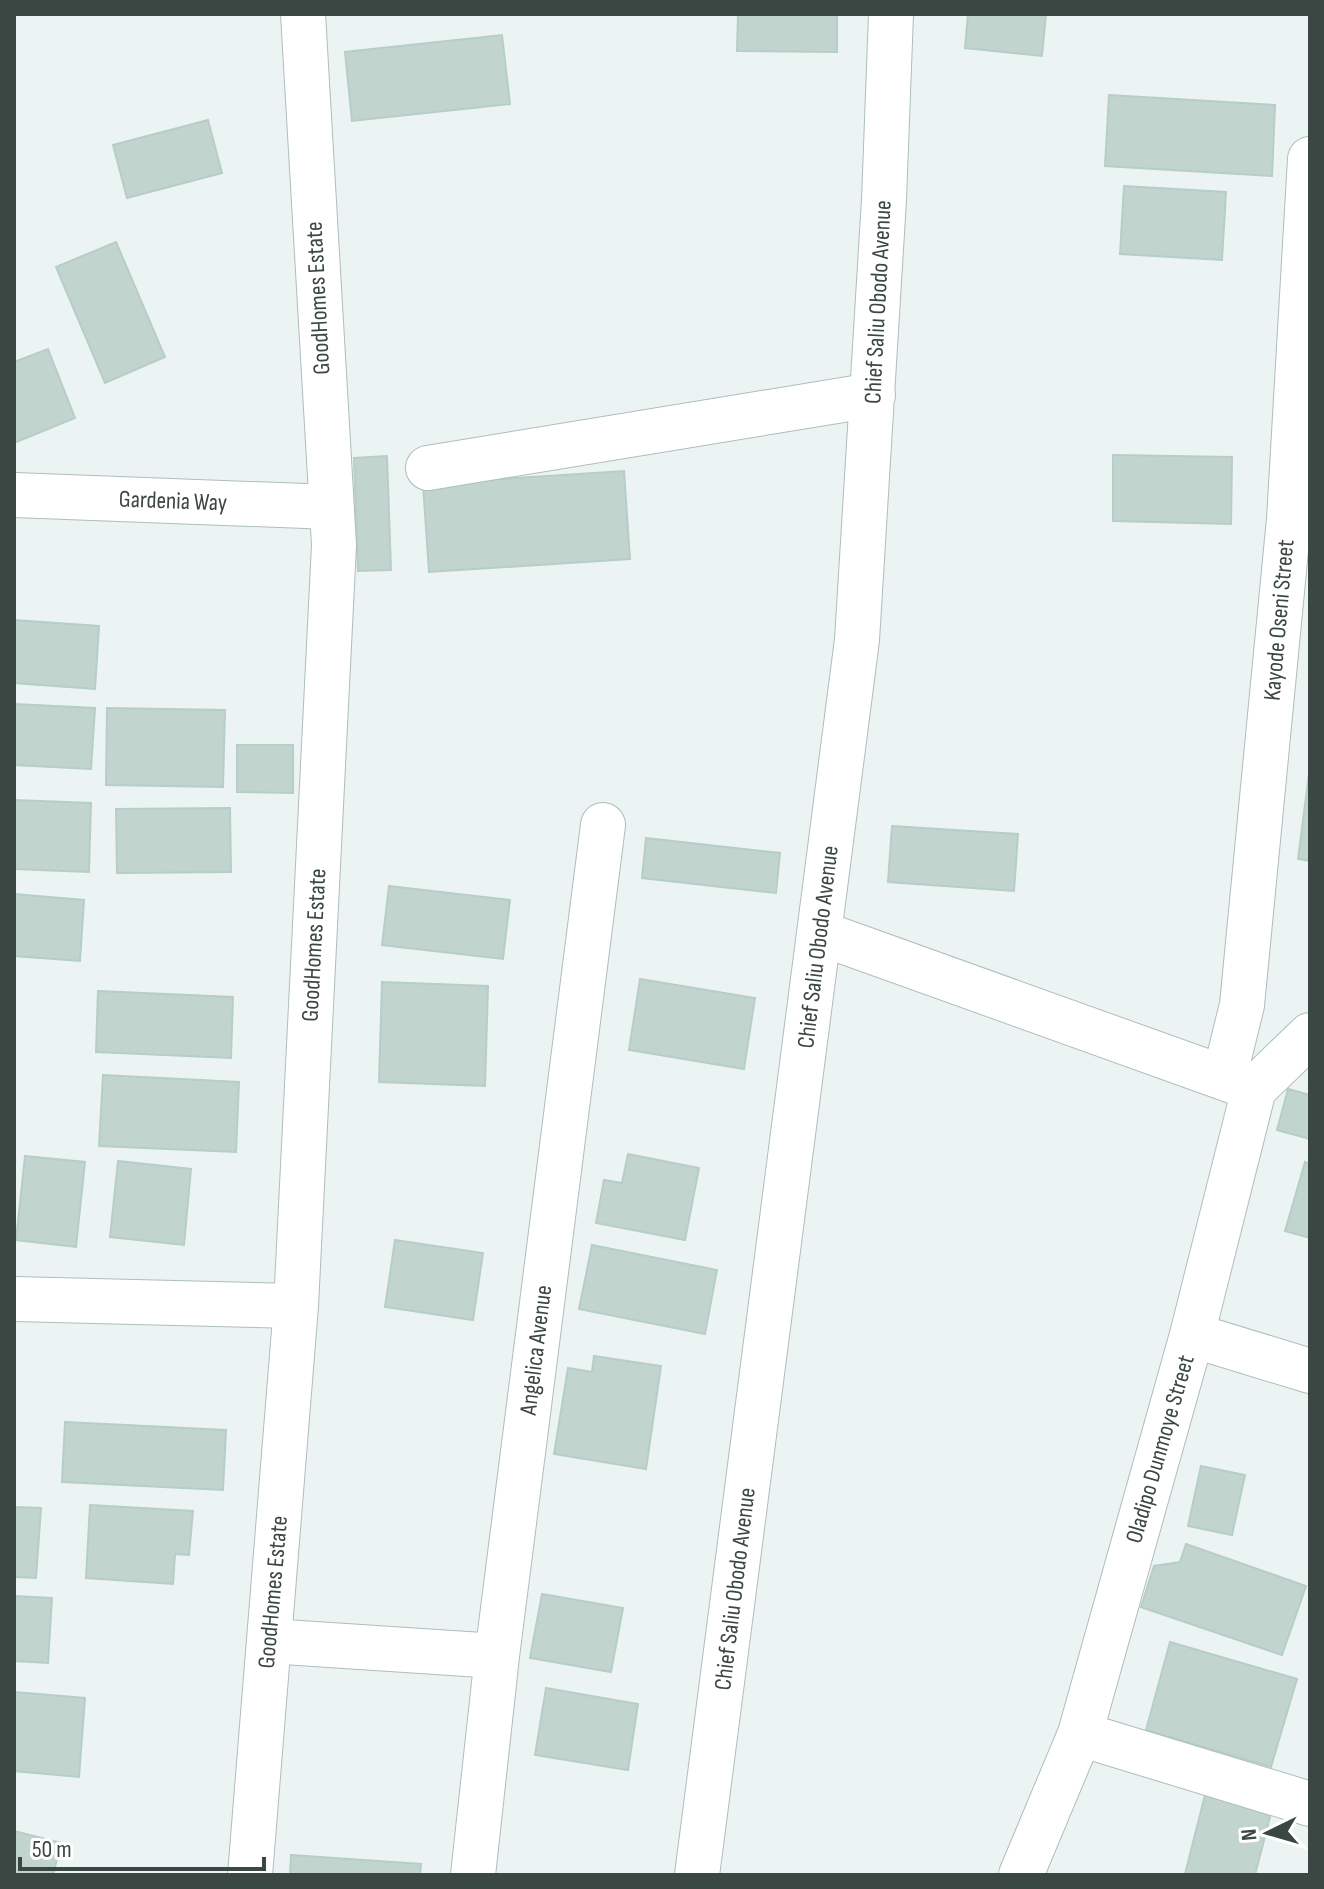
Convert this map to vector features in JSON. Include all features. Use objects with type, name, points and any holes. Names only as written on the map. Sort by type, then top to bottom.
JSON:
[{"type":"street","name":"GoodHomes Estate","points":[[250,1875],[296,1306],[334,545],[303,14]]},
{"type":"street","name":"Chief Saliu Obodo Avenue","points":[[697,1875],[857,640],[873,395],[891,14]]},
{"type":"street","name":"Kayode Oseni Street","points":[[1239,1084],[1242,1005],[1287,535],[1310,159]]},
{"type":"street","points":[[428,468],[873,395]]},
{"type":"street","name":"Gardenia Way","points":[[14,495],[331,507]]},
{"type":"street","name":"Angelica Avenue","points":[[473,1875],[497,1656],[603,825]]},
{"type":"street","points":[[820,933],[1239,1084],[1310,1035]]},
{"type":"street","name":"Oladipo Dunmoye Street","points":[[1021,1875],[1080,1734],[1192,1335],[1239,1084]]},
{"type":"street","points":[[14,1299],[296,1306]]},
{"type":"street","points":[[1192,1335],[1310,1371]]},
{"type":"street","points":[[269,1641],[497,1656]]},
{"type":"street","points":[[1080,1734],[1310,1804]]},
{"type":"building","points":[[738,14],[837,14],[837,52],[737,51]]},
{"type":"building","points":[[968,14],[1046,14],[1042,56],[965,48]]},
{"type":"building","points":[[502,35],[510,104],[352,121],[345,52]]},
{"type":"building","points":[[1109,95],[1275,105],[1272,176],[1105,166]]},
{"type":"building","points":[[208,120],[222,173],[127,198],[113,145]]},
{"type":"building","points":[[1124,186],[1226,192],[1222,260],[1120,254]]},
{"type":"building","points":[[116,242],[165,357],[105,383],[56,267]]},
{"type":"building","points":[[48,349],[75,418],[14,443],[14,362]]},
{"type":"building","points":[[1113,455],[1232,457],[1231,524],[1113,521]]},
{"type":"building","points":[[387,456],[391,570],[358,571],[354,458]]},
{"type":"building","points":[[624,471],[630,559],[429,572],[423,484]]},
{"type":"building","points":[[14,620],[99,626],[95,689],[14,683]]},
{"type":"building","points":[[14,704],[95,708],[91,769],[14,765]]},
{"type":"building","points":[[107,708],[225,710],[223,787],[106,785]]},
{"type":"building","points":[[237,745],[293,745],[293,793],[237,792]]},
{"type":"building","points":[[1310,766],[1310,861],[1298,859]]},
{"type":"building","points":[[14,800],[91,803],[89,872],[14,869]]},
{"type":"building","points":[[230,808],[231,872],[117,873],[116,809]]},
{"type":"building","points":[[892,826],[1018,834],[1014,891],[888,882]]},
{"type":"building","points":[[646,838],[780,853],[776,893],[642,878]]},
{"type":"building","points":[[389,886],[510,900],[503,959],[382,945]]},
{"type":"building","points":[[14,894],[84,900],[80,961],[14,956]]},
{"type":"building","points":[[640,979],[755,998],[744,1069],[629,1050]]},
{"type":"building","points":[[382,982],[488,986],[485,1086],[379,1082]]},
{"type":"building","points":[[98,991],[233,997],[231,1058],[96,1052]]},
{"type":"building","points":[[103,1075],[239,1082],[236,1152],[99,1146]]},
{"type":"building","points":[[1288,1089],[1310,1095],[1310,1139],[1277,1130]]},
{"type":"building","points":[[628,1154],[699,1168],[685,1240],[596,1223],[604,1180],[622,1183]]},
{"type":"building","points":[[25,1156],[85,1162],[76,1247],[16,1240]]},
{"type":"building","points":[[118,1161],[191,1169],[184,1245],[110,1237]]},
{"type":"building","points":[[1305,1162],[1310,1164],[1310,1238],[1285,1231]]},
{"type":"building","points":[[395,1240],[483,1253],[473,1320],[385,1307]]},
{"type":"building","points":[[592,1245],[717,1270],[705,1334],[579,1309]]},
{"type":"building","points":[[594,1356],[661,1366],[646,1469],[554,1454],[568,1368],[592,1372]]},
{"type":"building","points":[[65,1422],[226,1430],[223,1490],[62,1482]]},
{"type":"building","points":[[1201,1466],[1245,1475],[1232,1535],[1188,1526]]},
{"type":"building","points":[[90,1505],[193,1511],[189,1555],[175,1554],[173,1584],[86,1578]]},
{"type":"building","points":[[14,1507],[41,1508],[36,1578],[14,1577]]},
{"type":"building","points":[[1186,1544],[1306,1586],[1282,1655],[1141,1607],[1154,1566],[1180,1562]]},
{"type":"building","points":[[542,1594],[623,1608],[611,1672],[530,1658]]},
{"type":"building","points":[[14,1596],[52,1598],[48,1663],[14,1661]]},
{"type":"building","points":[[1170,1642],[1297,1679],[1271,1767],[1146,1730]]},
{"type":"building","points":[[546,1688],[638,1704],[628,1770],[535,1755]]},
{"type":"building","points":[[14,1692],[85,1698],[79,1777],[14,1771]]},
{"type":"building","points":[[1205,1795],[1271,1813],[1255,1875],[1185,1874]]},
{"type":"building","points":[[14,1831],[61,1843],[53,1875],[14,1875]]},
{"type":"building","points":[[291,1855],[421,1864],[420,1875],[290,1875]]}]
